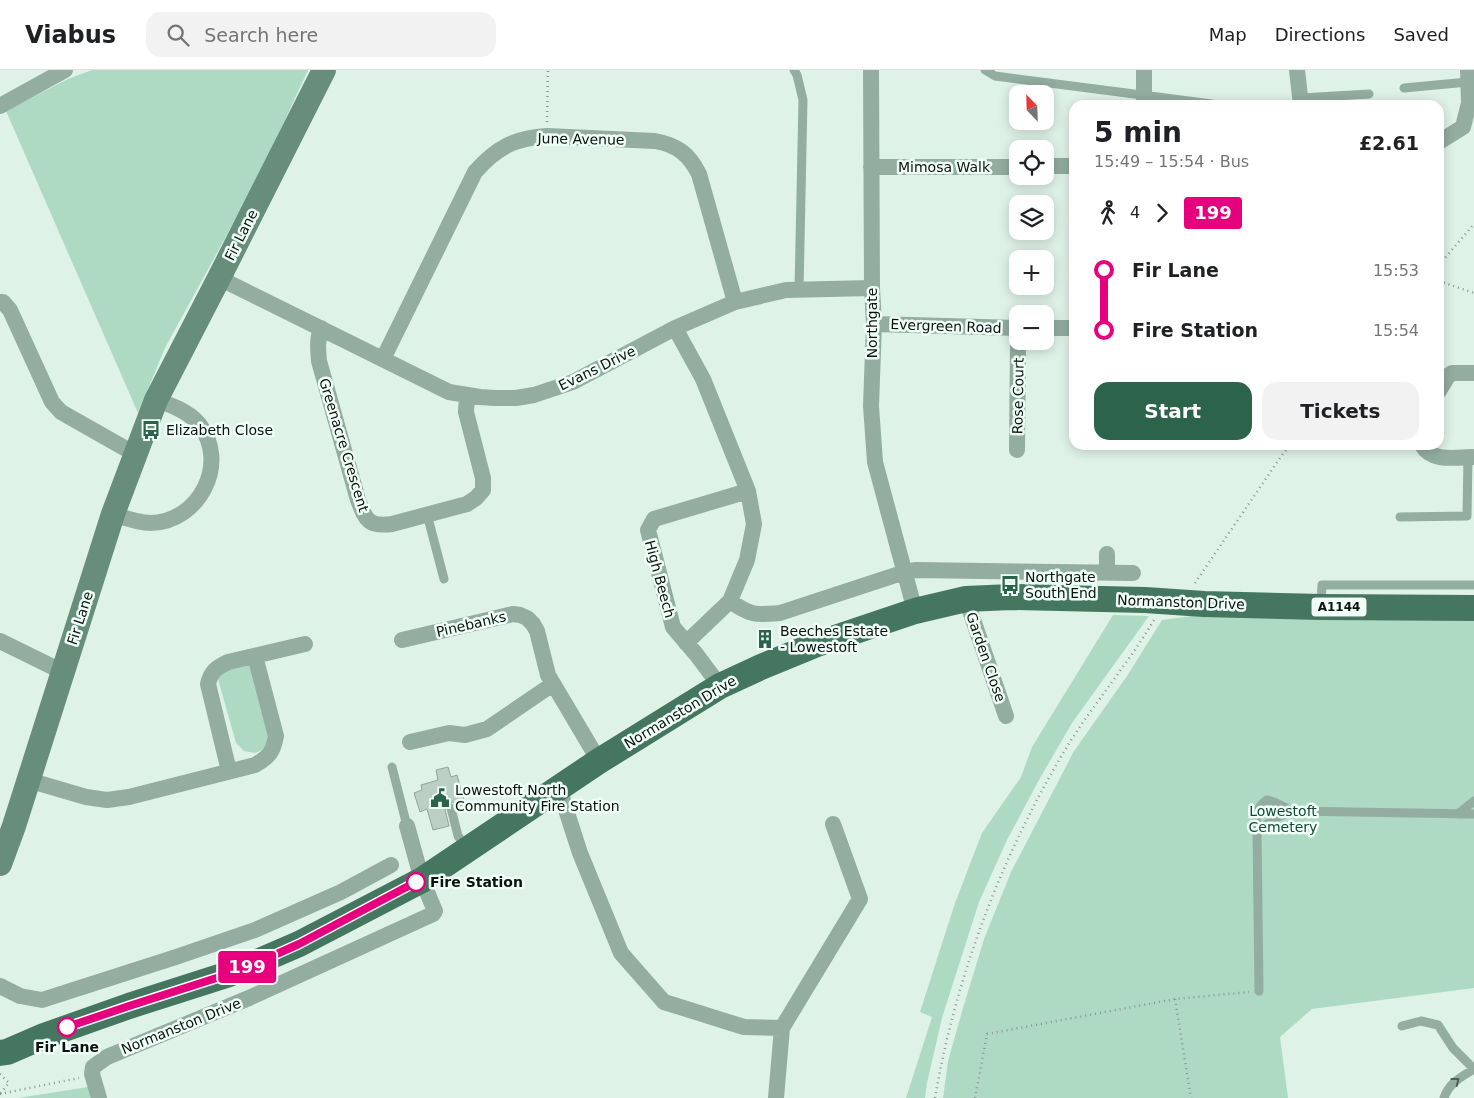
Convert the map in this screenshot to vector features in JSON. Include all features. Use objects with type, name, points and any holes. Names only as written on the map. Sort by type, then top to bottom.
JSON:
[{"type":"main road","name":"Normanston Drive","points":[[2,1060],[44,1036],[237,971],[299,944],[422,880],[599,761],[720,686],[818,644],[915,610],[966,599],[1011,597],[1151,608],[1198,595],[1321,607],[1430,596],[1474,608]]},
{"type":"street","points":[[0,106],[65,70]]},
{"type":"street","name":"Fir Lane","points":[[0,864],[64,672],[113,514],[156,400],[324,70]]},
{"type":"street","name":"Northgate","points":[[870,70],[874,324],[871,406],[875,462],[915,610]]},
{"type":"street","points":[[1144,70],[1144,100]]},
{"type":"street","points":[[1297,70],[1298,100]]},
{"type":"street","points":[[1444,139],[1462,127],[1469,103],[1468,76]]},
{"type":"street","name":"June Avenue","points":[[383,359],[475,172],[493,153],[520,140],[547,136],[655,141],[667,143],[678,148],[694,163],[699,174],[735,302]]},
{"type":"street","name":"Mimosa Walk","points":[[871,167],[1009,166]]},
{"type":"street","points":[[1054,166],[1069,166]]},
{"type":"street","name":"Evans Drive","points":[[219,278],[449,392],[495,398],[516,398],[534,395],[573,382],[676,328],[735,302],[786,290],[872,288]]},
{"type":"street","points":[[0,302],[3,302],[10,310],[52,402],[61,412],[135,454]]},
{"type":"street","name":"Evergreen Road","points":[[874,324],[1009,328]]},
{"type":"street","name":"Greenacre Crescent","points":[[321,328],[317,348],[319,361],[358,500],[363,513],[370,522],[380,526],[392,524],[467,504],[483,490],[483,478],[466,412],[467,395]]},
{"type":"street","points":[[676,328],[703,379],[748,490],[754,524],[747,560],[730,601],[686,643]]},
{"type":"street","points":[[1054,328],[1069,328]]},
{"type":"street","name":"Rose Court","points":[[1017,450],[1018,350]]},
{"type":"street","points":[[1444,383],[1452,373],[1474,373]]},
{"type":"street","points":[[113,514],[151,523],[170,519],[188,508],[206,486],[211,467],[211,457],[203,430],[186,412],[156,400]]},
{"type":"street","points":[[1426,450],[1436,457],[1471,457]]},
{"type":"street","name":"High Beech","points":[[720,686],[673,627],[648,530],[654,519],[748,490]]},
{"type":"street","points":[[1107,554],[1107,572]]},
{"type":"street","points":[[730,601],[745,611],[761,614],[780,613],[915,570],[1133,573]]},
{"type":"street","name":"Garden Close","points":[[966,599],[1006,716]]},
{"type":"street","name":"Pinebanks","points":[[402,640],[513,614],[527,618],[537,631],[548,675],[599,761]]},
{"type":"street","points":[[0,642],[64,672]]},
{"type":"street","points":[[229,771],[208,684],[210,675],[218,667],[228,662],[304,644]]},
{"type":"street","points":[[28,780],[86,797],[107,800],[130,797],[256,764],[266,758],[274,749],[276,736],[255,656]]},
{"type":"street","points":[[410,742],[449,733],[465,735],[487,728],[553,684]]},
{"type":"street","points":[[559,788],[580,853],[621,954],[664,1002],[744,1027],[782,1028]]},
{"type":"street","points":[[776,1098],[782,1028],[860,899],[833,824]]},
{"type":"street","points":[[407,826],[422,880]]},
{"type":"street","points":[[0,986],[20,996],[42,1000],[255,930],[341,892],[390,865]]},
{"type":"street","name":"Normanston Drive","points":[[92,1074],[93,1067],[107,1057],[249,998],[433,914],[435,911],[422,880]]},
{"type":"street","points":[[341,892],[354,915]]},
{"type":"street","points":[[92,1074],[99,1098]]},
{"type":"lane","points":[[794,70],[803,100],[799,290]]},
{"type":"lane","points":[[985,70],[995,76],[1144,100]]},
{"type":"lane","points":[[1404,88],[1468,76]]},
{"type":"lane","points":[[1322,100],[1370,94]]},
{"type":"lane","points":[[1400,517],[1466,516],[1471,457]]},
{"type":"lane","points":[[427,514],[444,579]]},
{"type":"lane","points":[[1430,596],[1474,585]]},
{"type":"lane","points":[[392,767],[407,826]]},
{"type":"lane","points":[[1259,991],[1257,812],[1260,804],[1266,800],[1273,801],[1292,811],[1474,814]]},
{"type":"lane","points":[[1458,814],[1474,802]]},
{"type":"lane","points":[[451,808],[458,836],[467,849]]},
{"type":"lane","points":[[1258,830],[1292,811]]},
{"type":"lane","points":[[1402,1026],[1421,1021],[1438,1025],[1453,1048],[1474,1070],[1457,1079],[1450,1086],[1444,1098]]},
{"type":"path","points":[[547,136],[548,70]]},
{"type":"path","points":[[1444,259],[1474,224]]},
{"type":"path","points":[[1444,283],[1474,293]]},
{"type":"path","points":[[1198,595],[1276,463],[1286,450]]},
{"type":"path","points":[[935,1098],[939,1071],[966,970],[995,891],[1032,808],[1069,744],[1140,643],[1151,608]]},
{"type":"path","points":[[975,1098],[987,1034],[1175,999],[1259,991]]},
{"type":"path","points":[[1175,999],[1190,1098]]},
{"type":"path","points":[[0,1094],[9,1083],[2,1060]]},
{"type":"path","points":[[0,1094],[92,1074]]},
{"type":"green space","points":[[92,70],[308,70],[260,174],[165,348],[138,413],[6,111],[68,79]]},
{"type":"green space","points":[[1113,615],[1149,616],[1072,723],[1007,840],[979,902],[942,1018],[925,1098],[906,1098],[932,1017],[920,1012],[955,903],[982,833],[1021,777],[1032,747]]},
{"type":"green space","name":"Lowestoft Cemetery","points":[[1192,616],[1474,618],[1474,988],[1312,1009],[1280,1037],[1288,1098],[943,1098],[948,1061],[963,1008],[984,939],[1011,872],[1074,751],[1127,676],[1162,620]]},
{"type":"green space","points":[[244,663],[253,670],[271,735],[267,746],[255,753],[244,751],[236,743],[218,679],[220,673]]},
{"type":"green space","points":[[88,1087],[91,1098],[18,1098]]},
{"type":"building","name":"Lowestoft North Community Fire Station","points":[[448,767],[451,777],[457,775],[465,804],[457,807],[453,802],[447,803],[445,809],[449,826],[433,830],[427,809],[420,812],[414,793],[422,790],[421,785],[438,780],[436,770]]},
{"type":"bus line","name":"199","points":[[67,1027],[229,974],[270,957],[299,944],[416,882]]},
{"type":"place","name":"Elizabeth Close","points":[[151,430]]},
{"type":"place","name":"Northgate South End","points":[[1010,585]]},
{"type":"place","name":"Beeches Estate - Lowestoft","points":[[765,639]]},
{"type":"place","name":"Lowestoft North Community Fire Station","points":[[440,798]]},
{"type":"place","name":"Fire Station","points":[[416,882]]},
{"type":"place","name":"Fir Lane","points":[[67,1027]]}]
